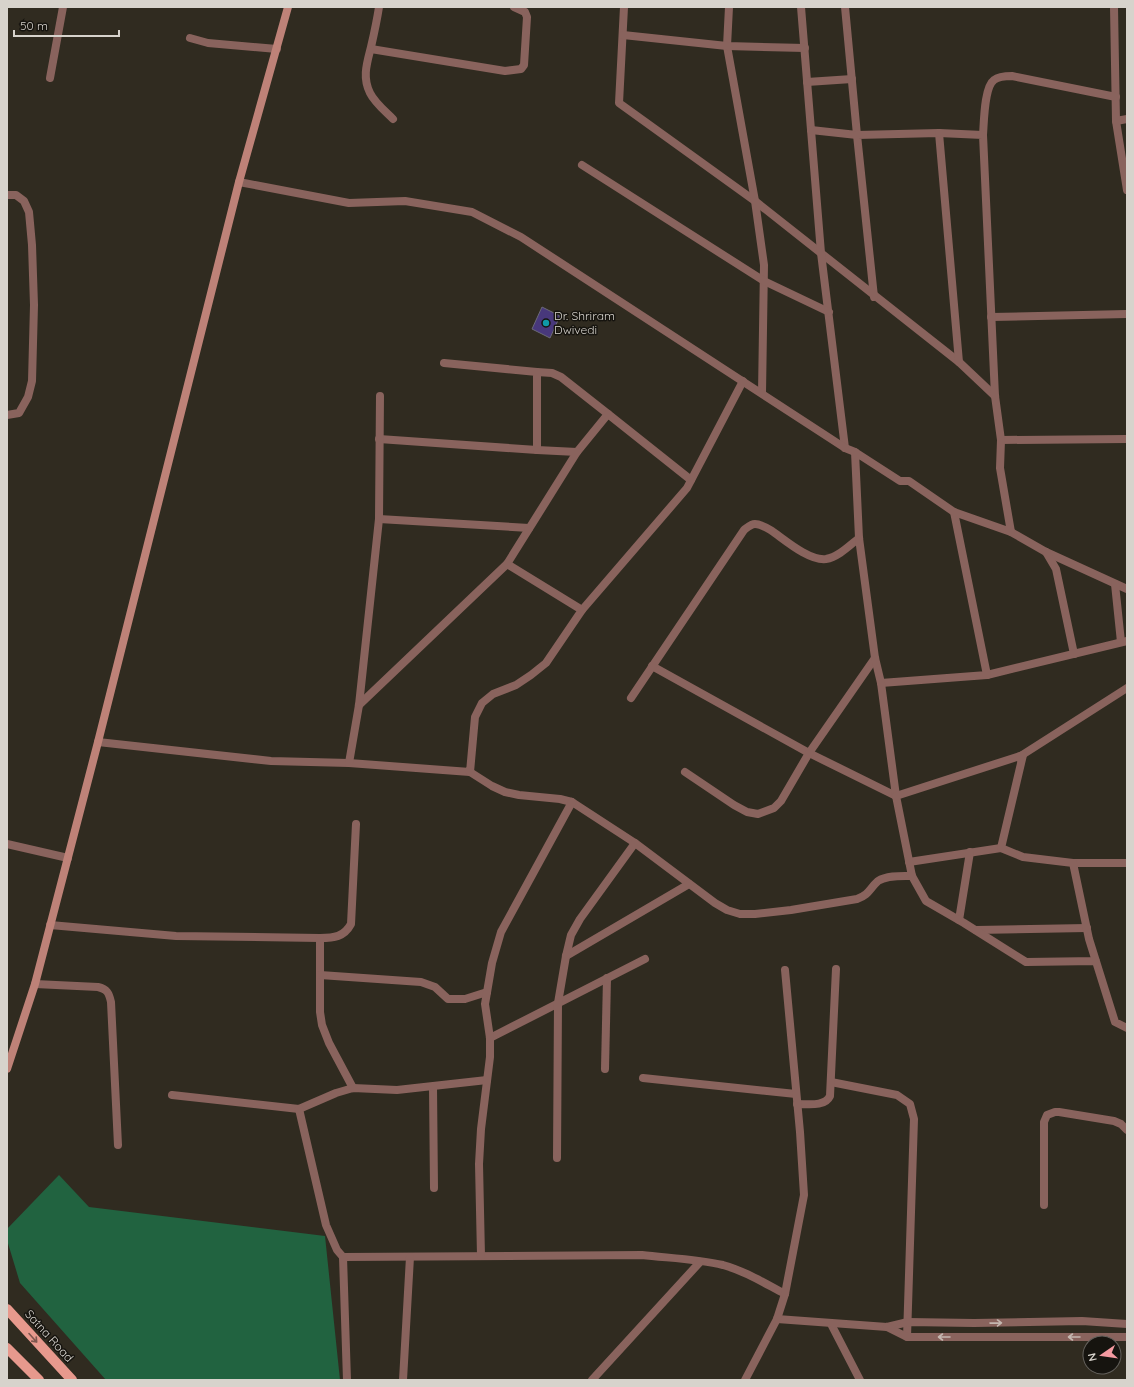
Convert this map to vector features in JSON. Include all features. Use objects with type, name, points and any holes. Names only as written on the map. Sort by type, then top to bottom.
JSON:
[{"type":"main road","name":"Satna Road","points":[[7,1309],[72,1380]]},
{"type":"main road","points":[[7,1348],[39,1380]]},
{"type":"street","points":[[50,78],[63,7]]},
{"type":"street","points":[[7,1069],[35,984],[98,742],[239,182],[288,7]]},
{"type":"street","points":[[379,7],[371,48],[366,64],[366,80],[370,93],[376,102],[393,119]]},
{"type":"street","points":[[371,48],[505,71],[521,69],[524,65],[527,17],[525,12],[514,7]]},
{"type":"street","points":[[624,7],[619,103],[755,201],[822,253],[874,297],[959,362],[995,396]]},
{"type":"street","points":[[729,7],[727,46],[755,201],[764,265],[762,393]]},
{"type":"street","points":[[801,7],[822,253],[845,448]]},
{"type":"street","points":[[845,7],[874,297]]},
{"type":"street","points":[[1114,7],[1116,122],[1127,190]]},
{"type":"street","points":[[623,35],[727,46],[805,48]]},
{"type":"street","points":[[190,38],[208,43],[277,49]]},
{"type":"street","points":[[1011,532],[1000,468],[1001,440],[995,396],[991,317],[983,135],[989,87],[990,83],[994,79],[1003,76],[1012,76],[1116,97]]},
{"type":"street","points":[[807,82],[852,79]]},
{"type":"street","points":[[1116,122],[1127,119]]},
{"type":"street","points":[[811,130],[857,135],[939,133],[983,135]]},
{"type":"street","points":[[939,133],[959,362]]},
{"type":"street","points":[[582,165],[764,281],[829,312]]},
{"type":"street","points":[[239,182],[349,203],[405,201],[472,212],[521,237],[845,448],[855,452],[900,481],[909,481],[954,512],[1011,532],[1046,552],[1127,589]]},
{"type":"street","points":[[7,195],[16,195],[24,201],[28,212],[32,245],[34,306],[32,381],[28,397],[19,413],[7,415]]},
{"type":"street","points":[[991,317],[1127,314]]},
{"type":"street","points":[[444,363],[552,373],[561,377],[691,480]]},
{"type":"street","points":[[537,372],[537,450]]},
{"type":"street","points":[[470,772],[475,717],[482,703],[493,694],[516,685],[546,664],[582,610],[682,494],[691,480],[743,381]]},
{"type":"street","points":[[349,763],[359,705],[378,519],[380,396]]},
{"type":"street","points":[[359,705],[507,564],[577,452],[608,414]]},
{"type":"street","points":[[379,439],[577,452]]},
{"type":"street","points":[[1001,440],[1127,439]]},
{"type":"street","points":[[855,452],[859,538],[875,658],[881,684],[896,796],[912,876],[926,901],[1026,962],[1096,961]]},
{"type":"street","points":[[954,512],[987,675]]},
{"type":"street","points":[[378,519],[529,528]]},
{"type":"street","points":[[631,698],[744,530],[749,526],[757,524],[766,527],[806,553],[819,559],[838,555],[859,538]]},
{"type":"street","points":[[1046,552],[1056,570],[1074,654]]},
{"type":"street","points":[[507,564],[582,610]]},
{"type":"street","points":[[881,684],[987,675],[1124,642],[1115,584]]},
{"type":"street","points":[[685,772],[747,812],[758,814],[774,808],[781,801],[809,753],[875,658]]},
{"type":"street","points":[[652,666],[809,753],[896,796],[1023,755],[1001,848]]},
{"type":"street","points":[[1019,757],[1127,688]]},
{"type":"street","points":[[98,742],[271,761],[349,763],[470,772],[492,786],[505,792],[572,802],[635,842],[715,903],[727,910],[740,914],[791,910],[857,899],[869,892],[881,879],[912,876]]},
{"type":"street","points":[[481,1256],[479,1164],[490,1038],[485,1004],[492,963],[502,932],[572,802]]},
{"type":"street","points":[[50,925],[176,936],[320,938],[339,936],[347,932],[351,924],[356,824]]},
{"type":"street","points":[[557,1158],[558,1003],[571,935],[580,919],[635,842]]},
{"type":"street","points":[[7,844],[68,858]]},
{"type":"street","points":[[909,862],[1001,848],[1023,857],[1073,863],[1127,863]]},
{"type":"street","points":[[959,920],[970,852]]},
{"type":"street","points":[[1073,863],[1087,928],[1096,961],[1116,1022],[1127,1028]]},
{"type":"street","points":[[566,956],[689,884]]},
{"type":"street","points":[[975,930],[1087,928]]},
{"type":"street","points":[[320,938],[320,1012],[325,1035],[353,1088]]},
{"type":"street","points":[[490,1038],[645,959]]},
{"type":"street","points":[[797,1104],[821,1103],[827,1101],[830,1096],[836,969]]},
{"type":"street","points":[[745,1380],[777,1319],[785,1294],[804,1194],[785,970]]},
{"type":"street","points":[[320,975],[420,982],[435,987],[448,999],[464,999],[487,992]]},
{"type":"street","points":[[604,1069],[607,978]]},
{"type":"street","points":[[35,984],[98,987],[105,989],[109,994],[111,1002],[118,1145]]},
{"type":"street","points":[[643,1078],[796,1094]]},
{"type":"street","points":[[172,1095],[299,1109],[336,1093],[353,1088],[397,1090],[487,1080]]},
{"type":"street","points":[[831,1082],[897,1095],[910,1104],[912,1109],[914,1119],[907,1337]]},
{"type":"street","points":[[433,1087],[434,1188]]},
{"type":"street","points":[[299,1109],[326,1225],[337,1250],[343,1257],[347,1380]]},
{"type":"street","points":[[1044,1205],[1044,1122],[1047,1115],[1060,1112],[1114,1121],[1121,1124],[1127,1130]]},
{"type":"street","points":[[343,1257],[642,1255],[722,1265],[748,1274],[785,1294]]},
{"type":"street","points":[[403,1380],[410,1257]]},
{"type":"street","points":[[592,1380],[700,1262]]},
{"type":"street","points":[[777,1319],[887,1327],[908,1322],[974,1323],[1082,1321],[1127,1324]]},
{"type":"street","points":[[831,1324],[860,1380]]},
{"type":"street","points":[[887,1327],[907,1337],[1127,1337]]},
{"type":"green space","points":[[59,1175],[89,1207],[325,1236],[340,1380],[106,1380],[20,1283],[7,1240],[7,1229]]},
{"type":"building","name":"Dr. Shriram Dwivedi","points":[[542,307],[560,316],[550,338],[532,329]]},
{"type":"place","name":"Dr. Shriram Dwivedi","points":[[546,323]]}]
